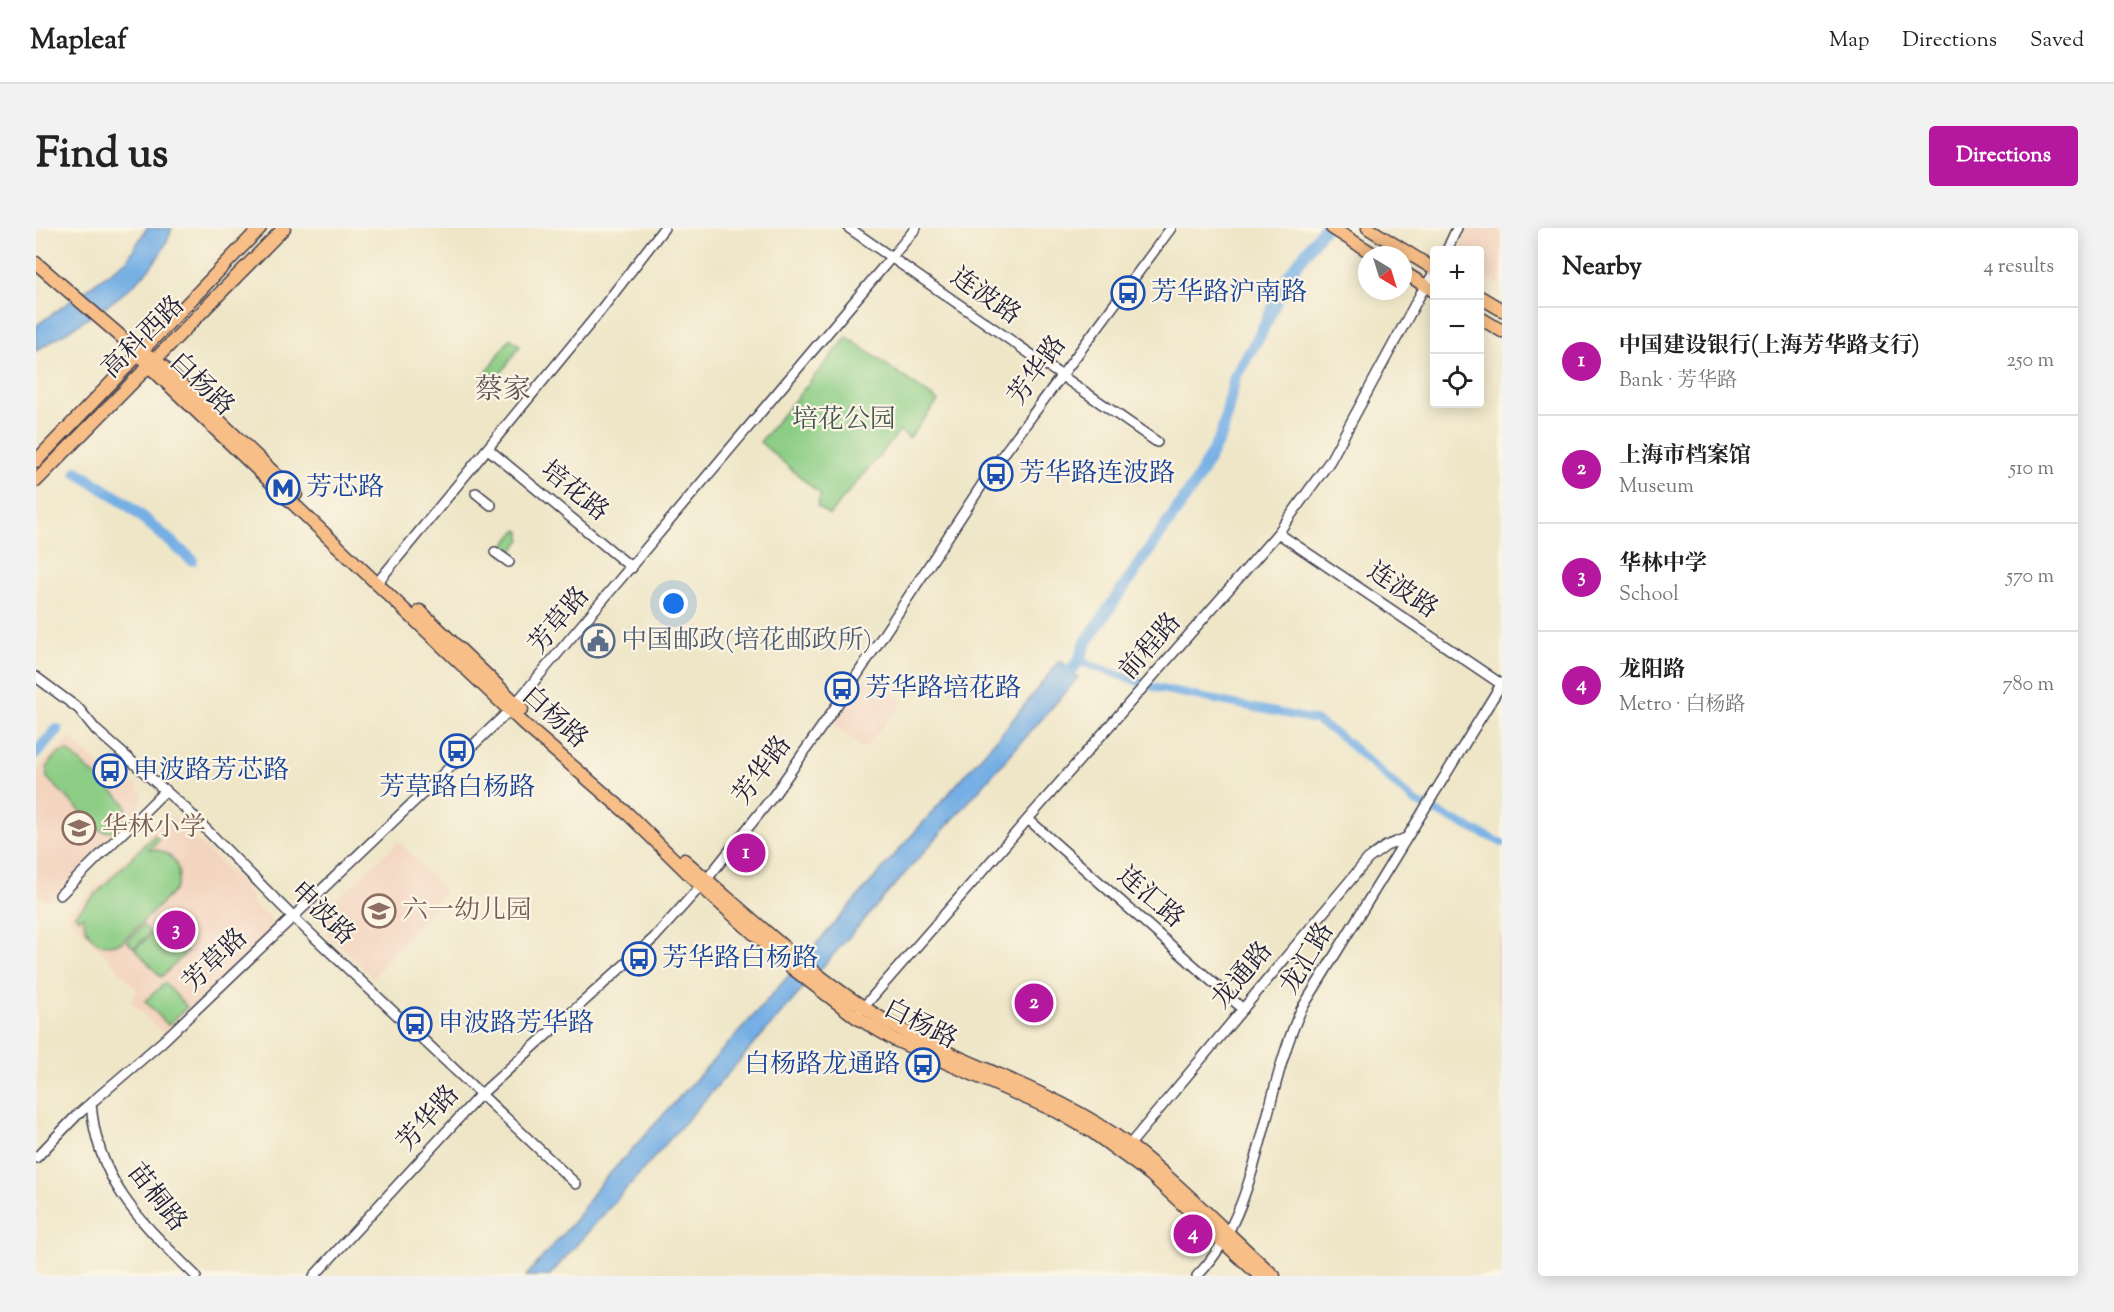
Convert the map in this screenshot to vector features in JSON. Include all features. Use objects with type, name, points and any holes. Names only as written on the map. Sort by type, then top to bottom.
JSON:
[{"type":"main road","name":"高科西路","points":[[36,461],[260,228]]},
{"type":"main road","name":"高科西路","points":[[36,480],[284,228]]},
{"type":"main road","points":[[1332,228],[1362,246]]},
{"type":"main road","points":[[1368,228],[1430,268]]},
{"type":"main road","points":[[36,263],[140,353]]},
{"type":"main road","points":[[1412,277],[1430,288]]},
{"type":"main road","points":[[1484,300],[1502,310]]},
{"type":"main road","points":[[1484,321],[1502,331]]},
{"type":"main road","name":"白杨路","points":[[140,353],[513,707],[704,883],[824,986],[859,1012],[928,1056],[1058,1113],[1126,1149],[1226,1239],[1274,1276]]},
{"type":"main road","name":"白杨路","points":[[1226,1239],[1260,1276]]},
{"type":"street","points":[[380,579],[488,449],[664,228]]},
{"type":"street","name":"连波路","points":[[849,228],[1157,442]]},
{"type":"street","name":"芳草路","points":[[36,1158],[91,1103],[162,1042],[513,707],[916,228]]},
{"type":"street","name":"芳华路","points":[[314,1276],[480,1095],[654,938],[704,883],[820,729],[991,471],[1171,228]]},
{"type":"street","points":[[1449,246],[1457,228]]},
{"type":"street","name":"前程路","points":[[859,1012],[1278,533],[1330,461],[1430,288]]},
{"type":"street","name":"培花路","points":[[488,449],[632,568]]},
{"type":"street","points":[[476,493],[491,505]]},
{"type":"street","name":"连波路","points":[[1278,533],[1502,684]]},
{"type":"street","points":[[495,552],[509,562]]},
{"type":"street","name":"申波路","points":[[36,677],[74,705],[96,730],[166,790],[293,917],[576,1184]]},
{"type":"street","name":"龙汇路","points":[[1197,1276],[1226,1239],[1240,1208],[1285,1050],[1296,1021],[1315,984],[1502,684]]},
{"type":"street","points":[[60,894],[166,790]]},
{"type":"street","name":"连汇路","points":[[1029,820],[1243,1009]]},
{"type":"street","name":"龙通路","points":[[1126,1149],[1368,859],[1386,846],[1406,838]]},
{"type":"street","name":"苗桐路","points":[[91,1103],[93,1132],[103,1162],[120,1195],[143,1224],[196,1276]]},
{"type":"shaded area","points":[[1468,228],[1502,228],[1502,286],[1484,277],[1484,246],[1460,246]]},
{"type":"shaded area","points":[[869,672],[903,702],[864,749],[834,724]]},
{"type":"shaded area","name":"华林小学","points":[[70,737],[122,787],[136,783],[143,796],[133,817],[48,902],[36,891],[36,770]]},
{"type":"shaded area","points":[[173,818],[246,886],[244,890],[252,897],[250,901],[261,912],[269,915],[271,925],[267,934],[163,1033],[130,1001],[137,990],[68,915],[165,819]]},
{"type":"shaded area","name":"六一幼儿园","points":[[399,841],[445,891],[373,978],[327,934],[327,917],[330,905]]},
{"type":"shaded area","points":[[1502,930],[1502,1033],[1496,988],[1496,948]]},
{"type":"green space","name":"培花公园","points":[[847,337],[938,401],[909,438],[900,431],[829,515],[817,506],[821,495],[760,442]]},
{"type":"green space","points":[[510,338],[520,346],[492,386],[482,379]]},
{"type":"green space","points":[[517,530],[521,532],[521,539],[508,558],[500,551]]},
{"type":"green space","points":[[68,751],[125,803],[127,813],[117,828],[109,831],[100,830],[47,778],[47,768],[51,760]]},
{"type":"green space","points":[[154,835],[159,840],[149,849],[165,853],[175,862],[179,874],[175,890],[122,942],[107,945],[95,941],[87,931],[83,916],[79,919],[75,915]]},
{"type":"green space","points":[[143,925],[150,933],[134,948],[127,941]]},
{"type":"green space","points":[[162,925],[187,952],[161,977],[135,949]]},
{"type":"green space","points":[[165,983],[187,1007],[168,1025],[145,1001]]},
{"type":"water","points":[[147,228],[172,228],[163,248],[150,267],[115,300],[36,351],[36,326],[127,260]]},
{"type":"water","points":[[1060,660],[1078,678],[549,1276],[526,1276],[576,1219],[594,1191],[747,1023],[1007,727]]},
{"type":"waterway","points":[[1061,681],[1079,661],[1086,642],[1196,482],[1222,434],[1235,377],[1261,333],[1288,276],[1324,228]]},
{"type":"waterway","points":[[77,472],[127,504],[192,560]]},
{"type":"waterway","points":[[1079,661],[1156,688],[1315,720],[1340,736],[1415,802],[1502,843]]},
{"type":"waterway","points":[[36,753],[57,730]]},
{"type":"place","name":"芳华路沪南路","points":[[1128,293]]},
{"type":"place","name":"芳华路连波路","points":[[996,474]]},
{"type":"place","name":"芳芯路","points":[[283,488]]},
{"type":"place","name":"中国邮政(培花邮政所)","points":[[598,641]]},
{"type":"place","name":"芳华路培花路","points":[[842,689]]},
{"type":"place","name":"芳草路白杨路","points":[[457,751]]},
{"type":"place","name":"申波路芳芯路","points":[[110,771]]},
{"type":"place","name":"华林小学","points":[[79,828]]},
{"type":"place","name":"中国建设银行(上海芳华路支行)","points":[[746,853]]},
{"type":"place","name":"六一幼儿园","points":[[379,911]]},
{"type":"place","name":"华林中学","points":[[176,930]]},
{"type":"place","name":"芳华路白杨路","points":[[639,959]]},
{"type":"place","name":"上海市档案馆","points":[[1034,1003]]},
{"type":"place","name":"申波路芳华路","points":[[415,1024]]},
{"type":"place","name":"白杨路龙通路","points":[[923,1065]]},
{"type":"place","name":"龙阳路","points":[[1193,1234]]},
{"type":"district","name":"蔡家","points":[[503,391]]}]
